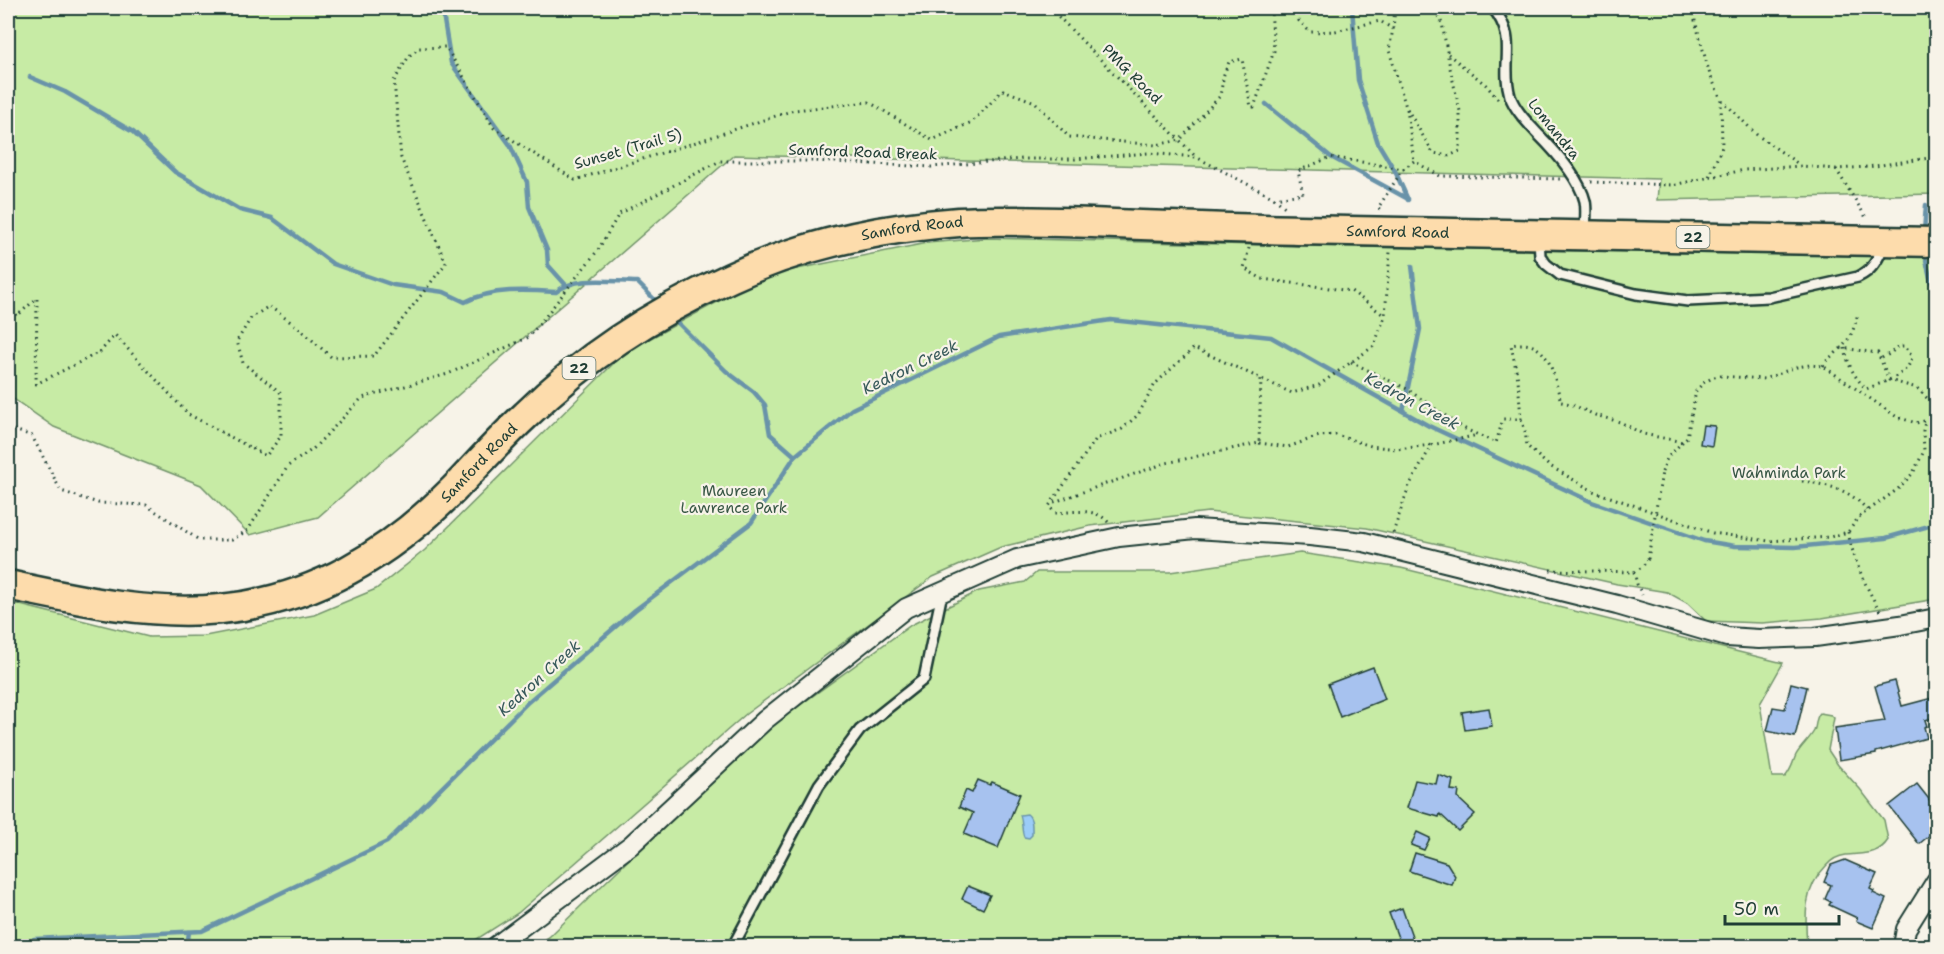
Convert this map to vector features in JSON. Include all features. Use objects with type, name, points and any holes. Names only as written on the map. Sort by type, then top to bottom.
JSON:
[{"type":"main road","name":"Samford Road","points":[[8,585],[112,605],[187,611],[224,609],[261,603],[330,581],[377,553],[410,529],[450,492],[526,414],[568,377],[615,341],[655,316],[729,278],[764,264],[812,248],[860,236],[921,225],[1015,220],[1253,229],[1936,242]]},
{"type":"street","points":[[496,946],[631,845],[765,720],[906,608],[1017,559],[1119,537],[1195,529],[1310,536],[1364,542],[1617,605],[1727,637],[1759,639],[1815,637],[1936,618]]},
{"type":"street","points":[[1903,946],[1906,929],[1936,881]]},
{"type":"lane","name":"Lomandra","points":[[1493,8],[1503,19],[1508,39],[1510,96],[1522,118],[1554,150],[1582,193],[1586,204],[1585,235]]},
{"type":"lane","points":[[1539,235],[1540,255],[1546,264],[1560,275],[1636,294],[1688,301],[1769,297],[1858,277],[1869,272],[1875,264],[1885,241]]},
{"type":"lane","points":[[733,946],[819,785],[860,730],[924,679],[943,591]]},
{"type":"path","name":"PMG Road","points":[[1050,8],[1196,157]]},
{"type":"path","points":[[1180,140],[1221,96],[1224,74],[1229,62],[1242,59],[1251,107],[1254,106],[1274,51],[1271,8]]},
{"type":"path","points":[[1298,8],[1299,21],[1310,32],[1335,31],[1380,21],[1393,29]]},
{"type":"path","points":[[1395,8],[1389,50],[1406,107],[1414,161]]},
{"type":"path","points":[[1406,107],[1433,153],[1449,156],[1460,151],[1460,111],[1442,23],[1433,8]]},
{"type":"path","points":[[1694,8],[1710,75],[1721,99],[1757,135],[1801,166]]},
{"type":"path","name":"Sunset (Trail 5)","points":[[8,298],[17,316],[37,298],[36,384],[100,352],[115,335],[188,414],[266,456],[281,436],[281,393],[243,363],[237,341],[251,318],[269,306],[300,329],[331,357],[374,356],[446,263],[401,158],[394,81],[409,56],[419,48],[446,47],[494,128],[574,180],[794,110],[869,102],[932,140],[972,122],[1003,90],[1035,102],[1069,138],[1156,145],[1180,140]]},
{"type":"path","points":[[1448,54],[1486,85],[1499,100]]},
{"type":"path","points":[[1708,179],[1722,147],[1721,99]]},
{"type":"path","name":"Samford Road Break","points":[[8,428],[32,436],[61,491],[98,503],[146,505],[199,540],[232,540],[248,530],[288,466],[313,449],[362,398],[448,374],[529,337],[598,250],[618,214],[720,161],[814,161],[932,167],[1022,159],[1075,159],[1148,153],[1196,157],[1274,198],[1302,194],[1298,171],[1331,157],[1403,169]]},
{"type":"path","points":[[1414,161],[1440,176],[1554,178],[1673,185],[1744,171],[1801,166],[1836,170],[1936,157]]},
{"type":"path","points":[[1378,208],[1403,169],[1414,161]]},
{"type":"path","points":[[1836,170],[1885,241]]},
{"type":"path","points":[[1253,229],[1244,268],[1262,279],[1351,291],[1385,316]]},
{"type":"path","points":[[1119,537],[1102,515],[1088,511],[1055,513],[1049,506],[1096,438],[1122,429],[1138,415],[1155,384],[1194,348],[1292,393],[1319,385],[1374,346],[1385,316],[1391,250]]},
{"type":"path","points":[[1823,366],[1828,358],[1843,348],[1852,335],[1858,312]]},
{"type":"path","points":[[1683,442],[1643,434],[1620,422],[1595,416],[1571,404],[1561,402],[1552,369],[1542,350],[1524,343],[1511,345],[1527,446],[1548,465],[1593,491],[1713,533],[1769,541],[1830,537],[1848,532],[1859,517],[1898,489],[1913,473],[1924,451],[1925,422]]},
{"type":"path","points":[[1843,348],[1848,365],[1855,377],[1866,388],[1900,374],[1911,364],[1912,357],[1905,346],[1898,346],[1880,359]]},
{"type":"path","points":[[1843,348],[1878,353],[1889,380]]},
{"type":"path","points":[[1351,362],[1407,389],[1463,428],[1496,443],[1503,419],[1521,419]]},
{"type":"path","points":[[1544,570],[1624,573],[1634,572],[1642,567],[1648,559],[1662,472],[1667,458],[1688,437],[1696,391],[1703,383],[1717,377],[1764,379],[1797,367],[1823,366],[1897,417],[1916,423],[1936,418]]},
{"type":"path","points":[[1258,443],[1261,378]]},
{"type":"path","points":[[1889,380],[1917,388],[1936,407]]},
{"type":"path","points":[[1052,502],[1166,463],[1258,443],[1288,447],[1319,436],[1336,435],[1371,446],[1396,449],[1432,445],[1478,435]]},
{"type":"path","points":[[1388,548],[1409,486],[1432,445]]},
{"type":"path","points":[[1802,481],[1836,488],[1857,498],[1868,511]]},
{"type":"path","points":[[1848,532],[1863,581],[1888,627]]},
{"type":"green space","points":[[8,8],[1936,8],[1936,194],[1657,200],[1659,179],[734,155],[318,517],[250,535],[201,485],[54,427],[8,395]]},
{"type":"green space","name":"Maureen Lawrence Park","points":[[987,238],[1936,257],[1936,599],[1822,618],[1762,623],[1706,621],[1687,603],[1667,592],[1617,584],[1367,528],[1208,512],[1090,526],[1001,547],[933,577],[746,714],[518,913],[466,946],[8,946],[8,602],[149,637],[205,636],[314,615],[376,589],[425,550],[625,352],[767,275],[927,243]]},
{"type":"green space","points":[[1300,553],[1401,568],[1783,663],[1760,704],[1772,777],[1785,777],[1791,769],[1796,755],[1814,731],[1818,715],[1820,713],[1831,715],[1834,718],[1828,750],[1884,820],[1888,840],[1875,851],[1837,857],[1818,875],[1807,904],[1807,946],[535,946],[549,937],[753,739],[911,625],[979,591],[1025,582],[1037,572],[1170,572]]},
{"type":"water","points":[[1027,814],[1032,826],[1032,835],[1029,838],[1024,837],[1020,815]]},
{"type":"building","points":[[1703,425],[1715,426],[1712,446],[1700,444]]},
{"type":"building","points":[[1373,667],[1385,699],[1340,717],[1328,684]]},
{"type":"building","points":[[1895,681],[1902,706],[1936,697],[1936,717],[1925,720],[1927,738],[1876,752],[1876,754],[1839,760],[1835,728],[1885,721],[1875,686]]},
{"type":"building","points":[[1791,683],[1807,687],[1795,737],[1767,731],[1773,707],[1785,709]]},
{"type":"building","points":[[1489,708],[1492,726],[1465,730],[1462,712]]},
{"type":"building","points":[[1438,775],[1453,780],[1451,790],[1459,791],[1458,798],[1475,814],[1458,831],[1440,814],[1439,817],[1407,808],[1415,780],[1436,784]]},
{"type":"building","points":[[978,780],[990,785],[992,782],[1020,794],[998,848],[964,834],[973,813],[959,807],[966,790],[972,793]]},
{"type":"building","points":[[1917,784],[1936,808],[1936,830],[1919,844],[1889,806]]},
{"type":"building","points":[[1417,832],[1430,838],[1424,850],[1411,845]]},
{"type":"building","points":[[1415,853],[1447,863],[1455,876],[1452,885],[1409,871]]},
{"type":"building","points":[[1845,860],[1877,874],[1870,889],[1874,891],[1873,893],[1886,899],[1873,928],[1829,905],[1831,902],[1825,899],[1831,885],[1824,882],[1831,865]]},
{"type":"building","points":[[968,886],[990,895],[983,909],[962,899]]},
{"type":"building","points":[[1402,908],[1413,939],[1400,943],[1389,913]]},
{"type":"waterway","points":[[442,8],[451,63],[510,145],[527,182],[529,207],[547,250],[548,265],[565,284]]},
{"type":"waterway","points":[[1352,8],[1358,80],[1378,143],[1395,171],[1408,200]]},
{"type":"waterway","points":[[30,77],[65,92],[133,132],[175,172],[240,210],[272,218],[333,264],[393,285],[444,292],[465,302],[475,297],[498,292],[556,292],[574,283],[606,281],[637,282],[658,303]]},
{"type":"waterway","points":[[1266,104],[1331,157],[1408,199]]},
{"type":"waterway","points":[[1924,232],[1926,205]]},
{"type":"waterway","points":[[1926,260],[1936,293]]},
{"type":"waterway","points":[[1403,411],[1420,329],[1412,266]]},
{"type":"waterway","name":"Kedron Creek","points":[[34,939],[202,931],[387,842],[528,702],[635,610],[751,523],[795,456],[852,409],[999,337],[1111,320],[1271,337],[1429,426],[1592,502],[1704,541],[1735,546],[1795,547],[1886,538],[1936,524]]},
{"type":"waterway","points":[[678,323],[726,371],[754,392],[765,405],[770,434],[795,456]]},
{"type":"waterway","points":[[187,946],[189,932]]},
{"type":"park label","name":"Wahminda Park","points":[[1789,473]]}]
